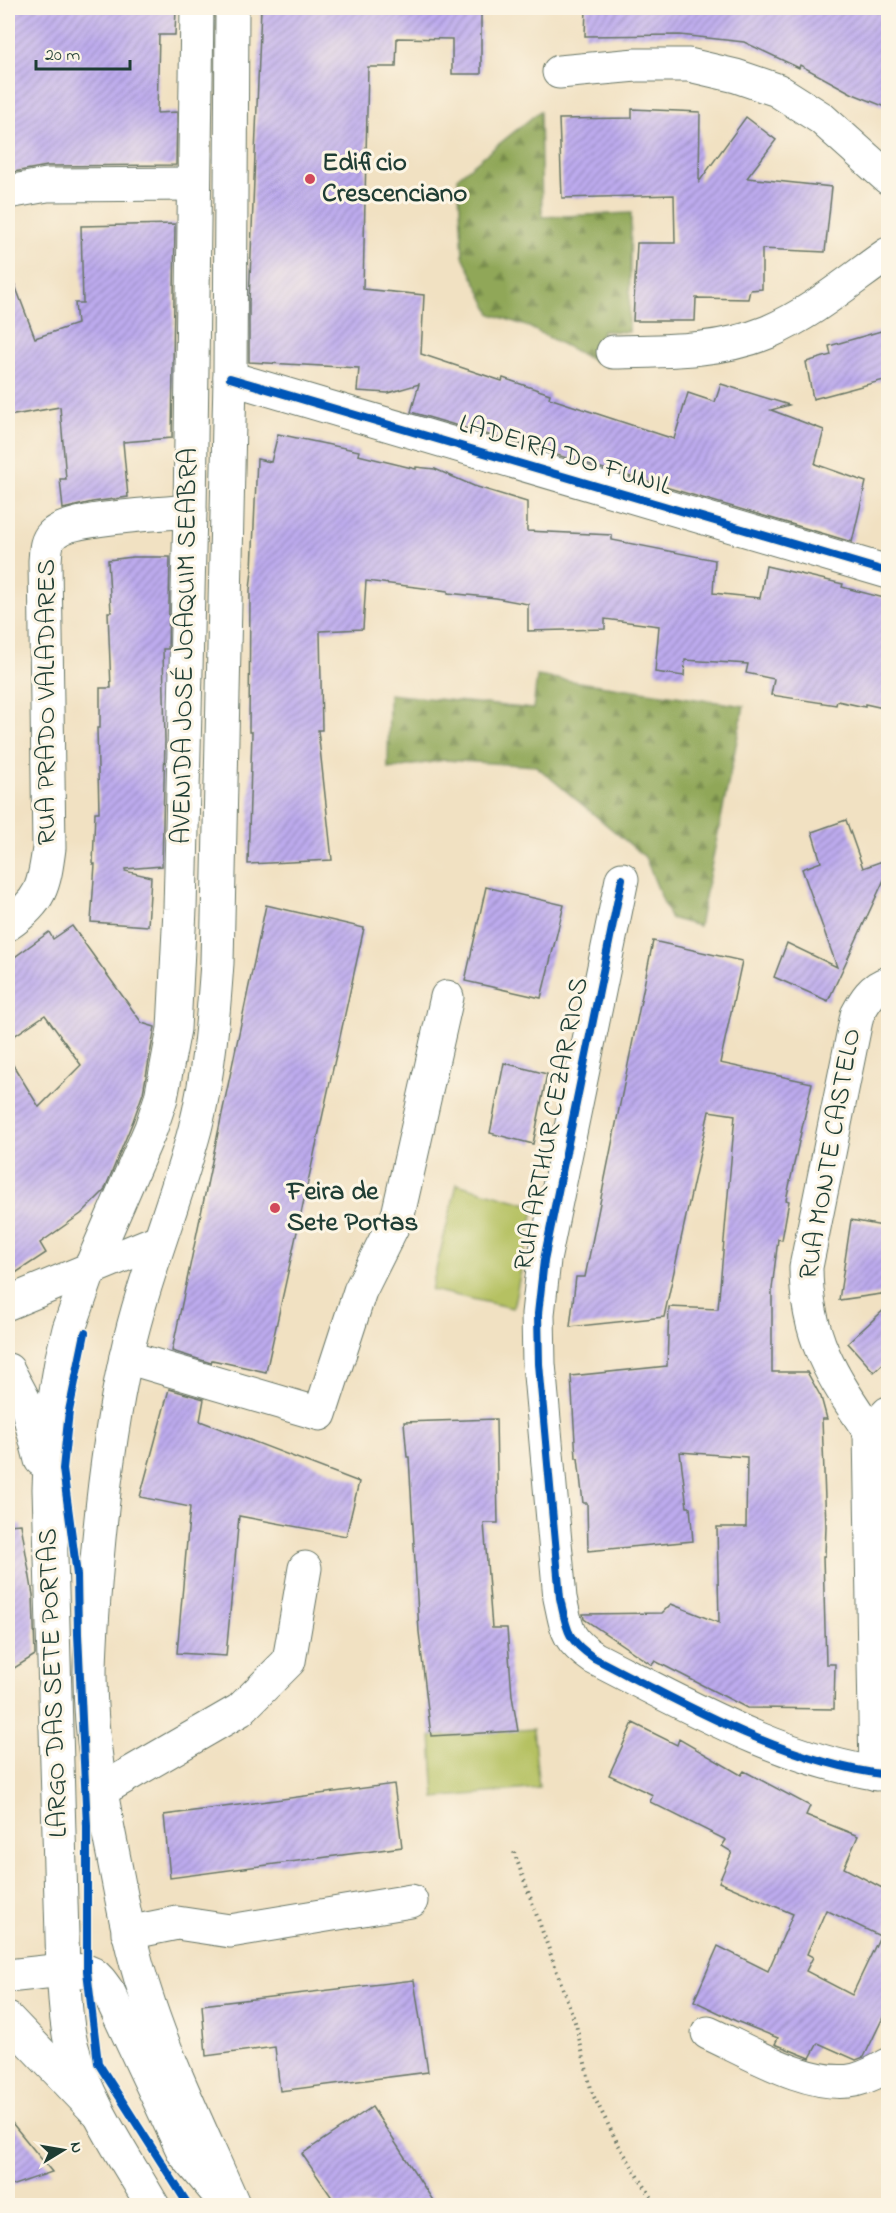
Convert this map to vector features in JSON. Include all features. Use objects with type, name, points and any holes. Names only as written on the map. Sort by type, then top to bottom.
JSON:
[{"type":"main road","name":"AVENIDA JOSÉ JOAQUIM SEABRA","points":[[61,1362],[69,1329],[90,1269],[151,1128],[161,1098],[174,1029],[180,909],[190,511],[197,8]]},
{"type":"main road","name":"AVENIDA JOSÉ JOAQUIM SEABRA","points":[[232,8],[230,378],[217,963],[213,1020],[208,1072],[195,1130],[158,1241],[126,1357],[113,1424],[103,1488],[92,1620],[90,1678],[100,1791],[129,1933],[144,1989],[158,2030],[234,2205]]},
{"type":"main road","points":[[559,72],[636,65],[689,65],[736,76],[777,90],[821,118],[888,178]]},
{"type":"main road","points":[[10,192],[47,185],[194,184]]},
{"type":"main road","points":[[613,352],[671,351],[717,346],[766,332],[832,296],[888,254]]},
{"type":"main road","name":"LADEIRA DO FUNIL","points":[[230,378],[888,572]]},
{"type":"main road","name":"RUA PRADO VALADARES","points":[[8,924],[31,907],[39,893],[49,848],[45,561],[49,539],[61,528],[82,522],[190,511]]},
{"type":"main road","name":"RUA ARTHUR CEZAR RIOS","points":[[622,879],[544,1260],[538,1314],[543,1418],[560,1598],[566,1626],[575,1646],[594,1658],[709,1715],[763,1740],[818,1761],[882,1775]]},
{"type":"main road","name":"RUA MONTE CASTELO","points":[[879,1422],[834,1379],[821,1350],[810,1316],[806,1291],[806,1267],[857,1015],[868,996],[888,982]]},
{"type":"main road","points":[[126,1357],[320,1414],[360,1292],[398,1215],[447,998]]},
{"type":"main road","points":[[8,1303],[158,1241]]},
{"type":"main road","name":"LARGO DAS SETE PORTAS","points":[[61,1362],[52,1415],[49,1489],[63,1970],[71,2042],[81,2075],[100,2115]]},
{"type":"main road","points":[[8,1370],[27,1406],[49,1489]]},
{"type":"main road","points":[[879,1422],[882,1775]]},
{"type":"main road","points":[[100,1791],[240,1710],[289,1661],[305,1568]]},
{"type":"main road","points":[[129,1933],[177,1923],[230,1931],[411,1901]]},
{"type":"main road","points":[[8,1976],[63,1970],[87,1971],[96,1974],[109,1993],[184,2153],[227,2205]]},
{"type":"main road","points":[[8,2019],[100,2115],[153,2205]]},
{"type":"main road","points":[[708,2033],[810,2078],[853,2081],[872,2075],[888,2065]]},
{"type":"path","points":[[514,1852],[576,2025],[592,2093],[618,2144],[657,2205]]},
{"type":"green space","points":[[540,111],[542,217],[631,213],[629,332],[602,331],[596,362],[529,327],[491,314],[463,256],[458,177]]},
{"type":"green space","points":[[537,676],[744,706],[699,926],[670,918],[645,857],[536,766],[445,760],[388,769],[389,694],[533,709]]},
{"type":"green space","points":[[457,1184],[535,1206],[513,1308],[431,1290]]},
{"type":"green space","points":[[533,1729],[539,1788],[435,1798],[431,1736]]},
{"type":"building","points":[[8,8],[176,8],[175,35],[159,35],[157,113],[177,112],[176,165],[47,166],[8,173]]},
{"type":"building","points":[[261,8],[481,8],[481,74],[452,74],[452,39],[397,38],[396,67],[368,67],[363,289],[424,295],[421,354],[502,381],[503,378],[550,394],[549,398],[674,439],[688,393],[715,402],[721,384],[789,405],[771,410],[824,430],[815,464],[866,482],[852,542],[411,412],[419,384],[388,393],[357,391],[359,368],[249,362],[249,302]]},
{"type":"building","points":[[586,8],[888,8],[888,108],[853,94],[800,65],[799,68],[744,42],[680,35],[585,36]]},
{"type":"building","points":[[632,109],[700,112],[699,182],[746,117],[776,140],[747,178],[832,187],[825,252],[762,249],[762,289],[750,290],[748,299],[696,298],[695,321],[633,321],[637,243],[675,243],[674,195],[562,198],[559,119],[632,118]]},
{"type":"building","points":[[175,224],[172,438],[123,442],[128,497],[63,509],[60,479],[66,479],[60,407],[8,416],[8,273],[10,272],[35,338],[77,324],[75,303],[83,303],[81,226]]},
{"type":"building","points":[[888,329],[888,379],[813,399],[806,362],[831,355],[829,346]]},
{"type":"building","points":[[278,434],[359,451],[358,455],[416,469],[416,467],[435,469],[474,486],[527,502],[527,531],[612,535],[612,540],[715,560],[713,593],[760,598],[766,566],[843,584],[842,587],[888,599],[888,709],[865,704],[865,707],[837,701],[836,705],[771,695],[774,679],[746,673],[748,664],[685,660],[684,676],[655,672],[659,626],[605,619],[605,629],[528,631],[528,604],[366,581],[363,629],[320,631],[322,730],[318,730],[332,860],[248,864],[252,732],[249,732],[250,590],[257,459],[271,462]]},
{"type":"building","points":[[170,557],[168,649],[163,649],[165,740],[162,866],[125,869],[125,871],[151,877],[148,926],[91,922],[95,864],[93,864],[95,812],[99,812],[97,728],[100,728],[100,688],[111,688],[108,560]]},
{"type":"building","points":[[846,820],[863,868],[888,859],[888,871],[828,1001],[774,977],[787,943],[837,967],[802,869],[821,862],[812,832]]},
{"type":"building","points":[[486,887],[564,905],[541,998],[465,981]]},
{"type":"building","points":[[266,905],[364,928],[266,1372],[212,1360],[211,1363],[172,1351]]},
{"type":"building","points":[[72,926],[142,1023],[155,1027],[143,1093],[104,1191],[81,1214],[40,1243],[46,1253],[8,1278],[8,1057],[39,1107],[81,1065],[45,1015],[8,1040],[8,962],[49,932],[53,939]]},
{"type":"building","points":[[653,941],[742,961],[720,1063],[812,1083],[786,1200],[789,1201],[782,1240],[778,1239],[772,1289],[772,1372],[807,1372],[821,1397],[827,1419],[822,1419],[826,1526],[825,1556],[823,1556],[826,1664],[835,1664],[834,1709],[747,1708],[655,1661],[652,1665],[584,1619],[583,1614],[662,1613],[671,1604],[719,1623],[717,1527],[746,1527],[747,1457],[680,1452],[687,1507],[690,1507],[693,1541],[588,1551],[587,1503],[583,1503],[578,1458],[576,1458],[571,1376],[667,1366],[669,1307],[718,1309],[735,1115],[709,1111],[664,1317],[570,1327],[576,1277],[585,1277]]},
{"type":"building","points":[[504,1063],[547,1074],[533,1144],[490,1133]]},
{"type":"building","points":[[851,1220],[888,1227],[888,1293],[839,1300]]},
{"type":"building","points":[[888,1306],[888,1359],[874,1372],[848,1343]]},
{"type":"building","points":[[169,1389],[204,1399],[200,1421],[359,1482],[346,1536],[239,1516],[226,1656],[177,1653],[190,1507],[140,1497]]},
{"type":"building","points":[[496,1419],[498,1523],[484,1523],[492,1628],[507,1628],[512,1696],[518,1731],[431,1736],[419,1632],[409,1457],[407,1457],[404,1422]]},
{"type":"building","points":[[21,1524],[33,1595],[35,1655],[8,1672],[8,1525]]},
{"type":"building","points":[[633,1723],[677,1745],[679,1739],[741,1775],[744,1771],[810,1806],[806,1815],[858,1836],[844,1868],[888,1891],[888,2007],[864,2057],[856,2060],[818,2043],[810,2058],[775,2044],[778,2038],[694,2001],[718,1946],[768,1971],[793,1914],[719,1882],[732,1852],[722,1846],[726,1840],[650,1802],[653,1795],[609,1775]],"holes":[[[826,1910],[880,1936],[852,1995],[806,1971],[813,1957],[807,1954]]]},
{"type":"building","points":[[394,1784],[402,1847],[170,1878],[164,1815]]},
{"type":"building","points":[[414,1980],[428,2072],[280,2091],[275,2047],[206,2056],[202,2005]]},
{"type":"building","points":[[372,2107],[436,2205],[337,2205],[302,2154]]},
{"type":"building","points":[[8,2118],[52,2172],[8,2187]]},
{"type":"cycle path","points":[[230,378],[888,572]]},
{"type":"cycle path","points":[[622,879],[544,1260],[538,1314],[539,1364],[560,1598],[566,1626],[578,1645],[594,1658],[736,1729],[811,1758],[888,1775]]},
{"type":"cycle path","points":[[85,1333],[69,1411],[63,1469],[77,1575],[87,1826],[87,1971],[98,2063],[189,2206]]},
{"type":"place","name":"Edificio Crescenciano","points":[[310,179]]},
{"type":"place","name":"Feira de Sete Portas","points":[[275,1208]]}]
